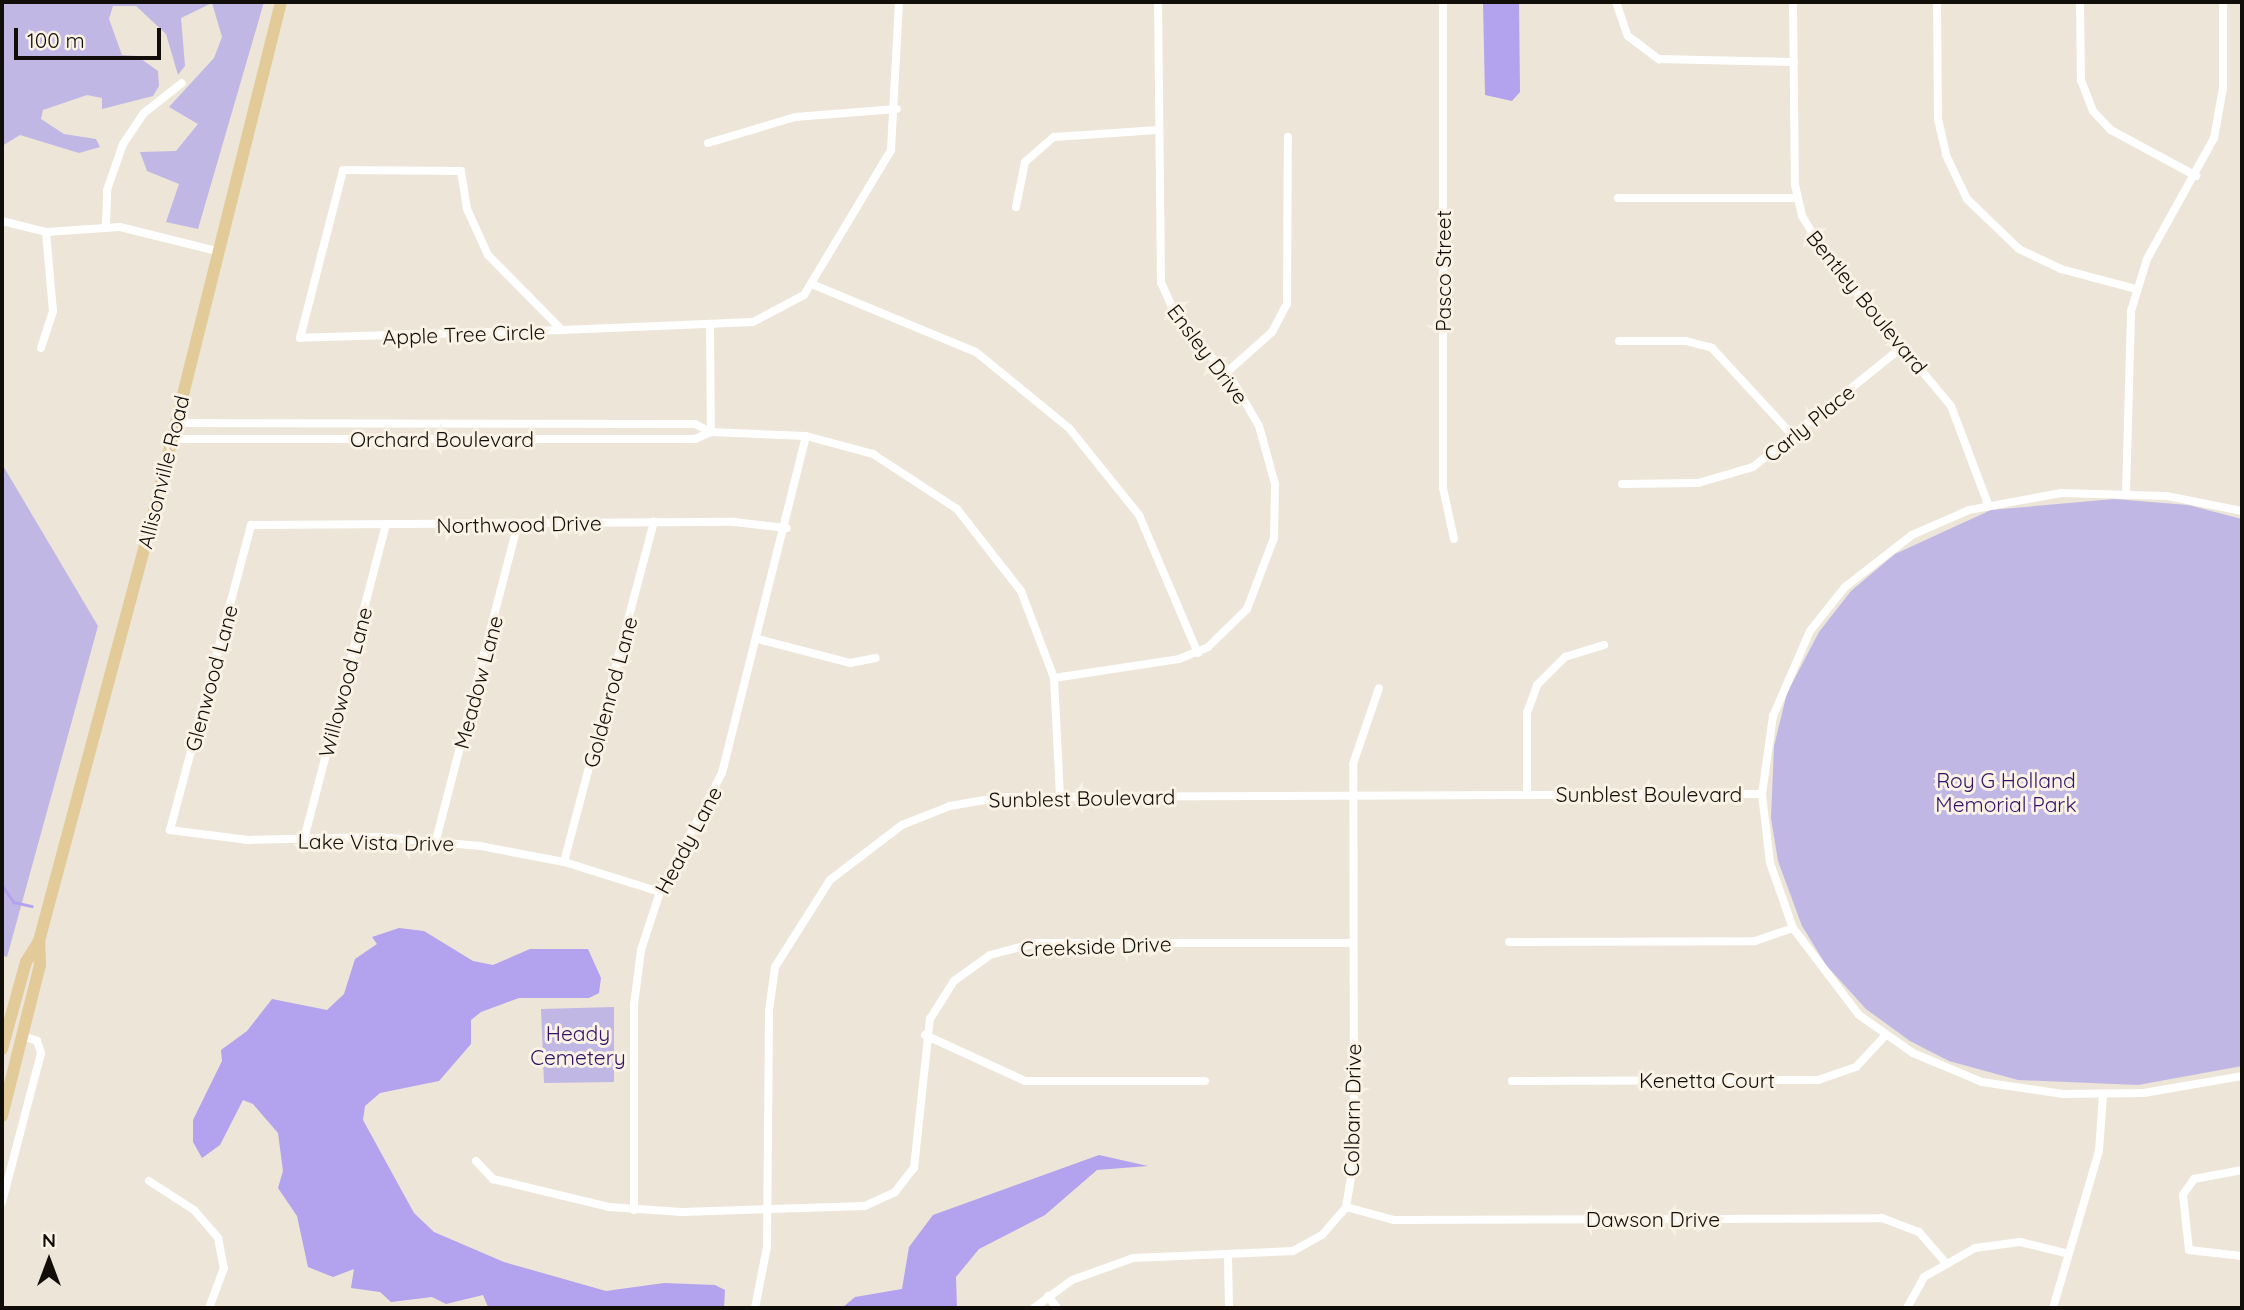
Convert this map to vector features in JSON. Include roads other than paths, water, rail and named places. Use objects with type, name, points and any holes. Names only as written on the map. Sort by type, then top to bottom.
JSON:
[{"type":"main road","name":"Allisonville Road","points":[[2,1116],[40,965],[39,942],[176,423],[216,251],[281,2]]},
{"type":"main road","name":"Allisonville Road","points":[[2,1049],[26,962],[39,942]]},
{"type":"street","points":[[562,330],[710,325],[768,317],[814,285],[883,172],[897,109],[899,2]]},
{"type":"street","name":"Ensley Drive","points":[[1054,678],[1198,653],[1225,636],[1247,609],[1274,538],[1269,453],[1254,415],[1226,373],[1176,316],[1161,283],[1158,2]]},
{"type":"street","name":"Pasco Street","points":[[1443,2],[1443,488],[1454,539]]},
{"type":"street","points":[[1616,2],[1628,36],[1659,59],[1794,62]]},
{"type":"street","name":"Bentley Boulevard","points":[[1793,2],[1796,198],[1815,242],[1902,346],[1963,428],[1988,505]]},
{"type":"street","points":[[1937,2],[1938,119],[1946,155],[1967,199],[2001,236],[2030,255],[2136,289]]},
{"type":"street","points":[[2080,2],[2081,80],[2093,111],[2111,130],[2196,176]]},
{"type":"street","points":[[2126,493],[2126,351],[2136,289],[2155,243],[2196,176],[2220,112],[2223,2]]},
{"type":"street","points":[[106,226],[107,190],[123,144],[144,113],[182,83]]},
{"type":"street","points":[[708,143],[795,117],[897,109]]},
{"type":"street","points":[[1016,207],[1026,162],[1054,136],[1158,130]]},
{"type":"street","points":[[1226,373],[1272,332],[1287,304],[1288,136]]},
{"type":"street","name":"Apple Tree Circle","points":[[343,170],[461,171],[467,209],[488,255],[562,330],[299,338],[343,170]]},
{"type":"street","points":[[1618,198],[1796,198]]},
{"type":"street","points":[[2,221],[46,232],[106,226],[216,251]]},
{"type":"street","points":[[41,348],[53,311],[46,232]]},
{"type":"street","points":[[814,285],[976,352],[1069,428],[1139,515],[1198,653]]},
{"type":"street","points":[[710,325],[711,432]]},
{"type":"street","points":[[1619,341],[1686,341],[1712,348],[1796,438]]},
{"type":"street","name":"Carly Place","points":[[1622,484],[1725,477],[1796,438],[1902,346]]},
{"type":"street","name":"Orchard Boulevard","points":[[176,423],[695,424],[711,432],[806,436],[891,463],[970,522],[1021,591],[1054,678],[1060,797]]},
{"type":"street","name":"Orchard Boulevard","points":[[171,439],[695,439],[711,432]]},
{"type":"street","name":"Heady Lane","points":[[634,1210],[635,992],[660,892],[714,796],[787,528],[806,436]]},
{"type":"street","points":[[2242,511],[2126,493],[2048,494],[1988,505],[1889,549],[1820,618],[1779,694],[1762,794],[1770,863],[1793,928],[1838,992],[1885,1036],[1982,1082],[2103,1095],[2173,1090],[2242,1076]]},
{"type":"street","name":"Northwood Drive","points":[[251,525],[654,522],[787,528]]},
{"type":"street","name":"Goldenrod Lane","points":[[564,862],[654,522]]},
{"type":"street","name":"Meadow Lane","points":[[436,840],[518,524]]},
{"type":"street","name":"Glenwood Lane","points":[[170,830],[251,525]]},
{"type":"street","name":"Willowood Lane","points":[[304,839],[386,525]]},
{"type":"street","points":[[758,639],[850,663],[876,659]]},
{"type":"street","points":[[1527,794],[1527,713],[1537,685],[1565,657],[1604,645]]},
{"type":"street","name":"Colbarn Drive","points":[[1034,1308],[1048,1296],[1090,1271],[1133,1258],[1228,1256],[1303,1248],[1346,1207],[1353,1172],[1352,795],[1357,740],[1379,688]]},
{"type":"street","name":"Sunblest Boulevard","points":[[755,1308],[768,1208],[770,990],[780,954],[809,905],[856,856],[916,819],[984,799],[1762,794]]},
{"type":"street","name":"Lake Vista Drive","points":[[170,830],[304,839],[436,840],[564,862],[660,892]]},
{"type":"street","points":[[1509,942],[1755,941],[1793,928]]},
{"type":"street","name":"Creekside Drive","points":[[476,1161],[484,1173],[509,1185],[634,1210],[865,1206],[900,1188],[918,1151],[925,1035],[942,996],[962,973],[1020,946],[1353,943]]},
{"type":"street","points":[[925,1035],[1025,1081],[1205,1082]]},
{"type":"street","points":[[2,1202],[41,1058],[37,1041],[23,1036]]},
{"type":"street","name":"Kenetta Court","points":[[1512,1081],[1826,1079],[1862,1063],[1885,1036]]},
{"type":"street","points":[[2053,1308],[2065,1253],[2097,1162],[2103,1095]]},
{"type":"street","points":[[2242,1170],[2190,1182],[2184,1225],[2193,1254],[2242,1256]]},
{"type":"street","points":[[149,1181],[194,1210],[218,1238],[224,1268],[209,1308]]},
{"type":"street","name":"Dawson Drive","points":[[1346,1207],[1394,1220],[1882,1218],[1919,1232],[1945,1262]]},
{"type":"street","points":[[1907,1308],[1920,1281],[1945,1262],[2003,1242],[2065,1253]]},
{"type":"street","points":[[1228,1256],[1228,1308]]},
{"type":"street","points":[[1048,1296],[1057,1308]]},
{"type":"waterway","points":[[2,885],[14,902],[32,906]]},
{"type":"park label","name":"Roy G Holland Memorial Park","points":[[2006,792]]},
{"type":"park label","name":"Heady Cemetery","points":[[578,1045]]}]
